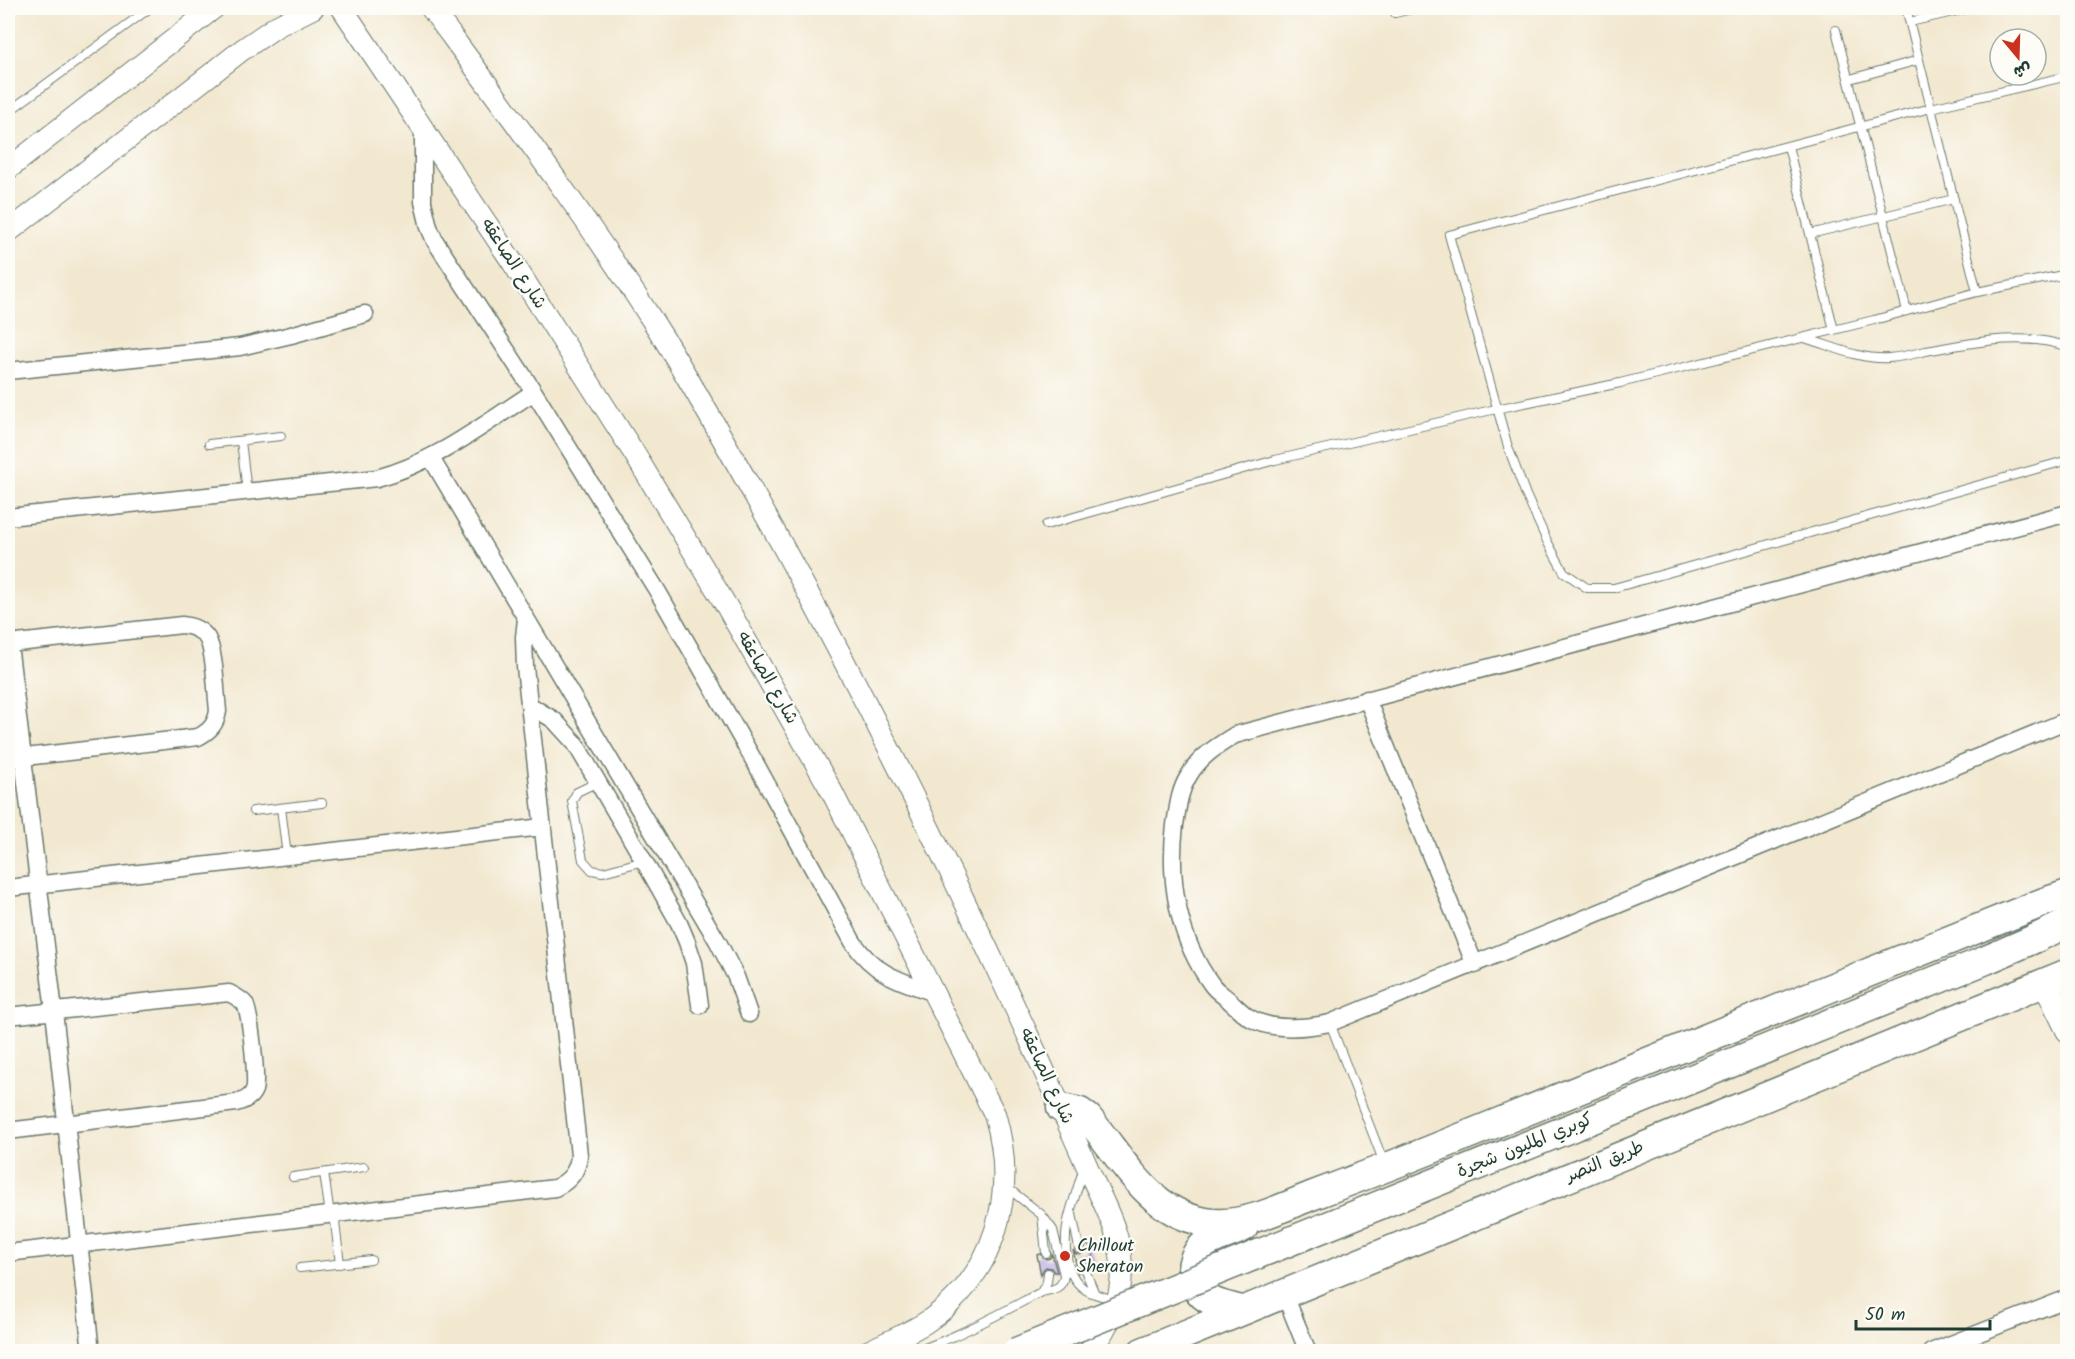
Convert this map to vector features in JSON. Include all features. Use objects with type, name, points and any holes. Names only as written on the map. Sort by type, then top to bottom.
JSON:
[{"type":"highway","points":[[1061,1108],[1080,1112],[1088,1118],[1145,1190],[1177,1214],[1216,1223],[1239,1222],[1386,1168],[2067,894]]},
{"type":"highway","name":"كوبري المليون شجرة","points":[[1016,1352],[1986,960],[2067,923]]},
{"type":"highway","name":"طريق النصر","points":[[1142,1352],[2056,978]]},
{"type":"highway","points":[[1241,1310],[1217,1303],[1202,1295],[1193,1281],[1192,1264],[1205,1244],[1242,1228],[1261,1215]]},
{"type":"main road","points":[[2056,978],[2067,1030]]},
{"type":"street","points":[[8,169],[214,8]]},
{"type":"street","points":[[8,232],[250,44],[277,26],[313,8]]},
{"type":"street","name":"شارع الصاعقه","points":[[342,8],[513,263],[721,597],[831,790],[995,1115],[1003,1150],[1005,1186],[997,1226],[990,1245],[970,1280],[942,1310],[926,1322],[867,1352]]},
{"type":"street","name":"شارع الصاعقه","points":[[431,8],[585,219],[667,344],[705,408],[873,717],[983,940],[1086,1163],[1119,1243],[1122,1272],[1118,1301],[1105,1330],[1088,1352]]},
{"type":"street","points":[[423,129],[422,191],[425,214],[442,253],[534,392],[658,591],[853,942],[861,954],[878,969],[899,981],[935,993]]},
{"type":"street","points":[[8,371],[240,347],[365,314]]},
{"type":"street","points":[[8,517],[376,478],[395,473],[430,458],[534,392]]},
{"type":"street","points":[[430,458],[718,942],[736,977],[749,1014]]},
{"type":"street","points":[[2067,513],[1235,735],[1208,752],[1189,775],[1179,796],[1173,840],[1174,886],[1179,917],[1192,954],[1213,987],[1250,1018],[1277,1026],[1303,1028],[1330,1023],[2067,720]]},
{"type":"street","points":[[8,1253],[555,1188],[563,1184],[575,1171],[579,1155],[529,705],[524,652],[526,619]]},
{"type":"street","points":[[15,758],[198,736],[205,733],[214,723],[218,711],[210,643],[196,628],[182,625],[8,641],[15,758],[38,885],[67,1124],[91,1352]]},
{"type":"street","points":[[1367,699],[1475,965]]},
{"type":"street","points":[[529,705],[548,716],[565,730],[575,743],[644,861],[679,923],[687,942],[698,983],[700,1005]]},
{"type":"street","points":[[8,888],[543,826]]},
{"type":"street","points":[[8,1016],[230,993],[241,1000],[247,1012],[256,1080],[253,1093],[243,1102],[8,1131]]},
{"type":"street","points":[[1284,1293],[1308,1352]]},
{"type":"street","points":[[1931,1352],[2067,1298]]},
{"type":"lane","points":[[8,112],[150,8]]},
{"type":"lane","points":[[1394,8],[1395,13],[1416,8]]},
{"type":"lane","points":[[1906,8],[1977,292]]},
{"type":"lane","points":[[1910,22],[1970,8]]},
{"type":"lane","points":[[1836,30],[1907,311]]},
{"type":"lane","points":[[1850,79],[1919,60]]},
{"type":"lane","points":[[2067,76],[1931,108],[1449,235],[1496,409],[1526,495],[1564,572],[1587,588],[1614,588],[2067,460]]},
{"type":"lane","points":[[1788,146],[1834,330]]},
{"type":"lane","points":[[1810,234],[1954,200]]},
{"type":"lane","points":[[1046,525],[1275,460],[1496,409],[1620,384],[1977,292],[2067,274]]},
{"type":"lane","points":[[1804,338],[1865,358],[1890,358],[1956,346],[2016,339],[2047,341],[2067,347]]},
{"type":"lane","points":[[209,444],[281,436]]},
{"type":"lane","points":[[241,441],[247,492]]},
{"type":"lane","points":[[598,782],[577,792],[572,801],[583,860],[592,870],[603,872],[644,861]]},
{"type":"lane","points":[[253,811],[322,803]]},
{"type":"lane","points":[[281,808],[287,856]]},
{"type":"lane","points":[[1330,1023],[1386,1168]]},
{"type":"lane","points":[[1086,1163],[1066,1225],[1066,1255],[1079,1284],[1087,1292],[1118,1301]]},
{"type":"lane","points":[[293,1177],[364,1167]]},
{"type":"lane","points":[[324,1173],[340,1264]]},
{"type":"lane","points":[[914,1352],[964,1331],[1041,1292],[1060,1286],[1063,1281],[1064,1275],[1053,1230],[1042,1215],[1005,1186]]},
{"type":"lane","points":[[1071,1209],[1079,1248]]},
{"type":"lane","points":[[1042,1215],[1047,1253]]},
{"type":"lane","points":[[300,1268],[371,1260]]},
{"type":"lane","points":[[1085,1270],[1095,1294]]},
{"type":"lane","points":[[1041,1292],[1047,1282],[1048,1273]]},
{"type":"building","points":[[1089,1245],[1096,1266],[1091,1268],[1083,1264],[1078,1272],[1073,1250],[1076,1254],[1081,1254],[1085,1251],[1085,1246]]},
{"type":"building","points":[[1040,1254],[1046,1259],[1052,1254],[1057,1272],[1046,1267],[1041,1275],[1037,1255]]},
{"type":"place","name":"Chillout Sheraton","points":[[1065,1256]]}]
